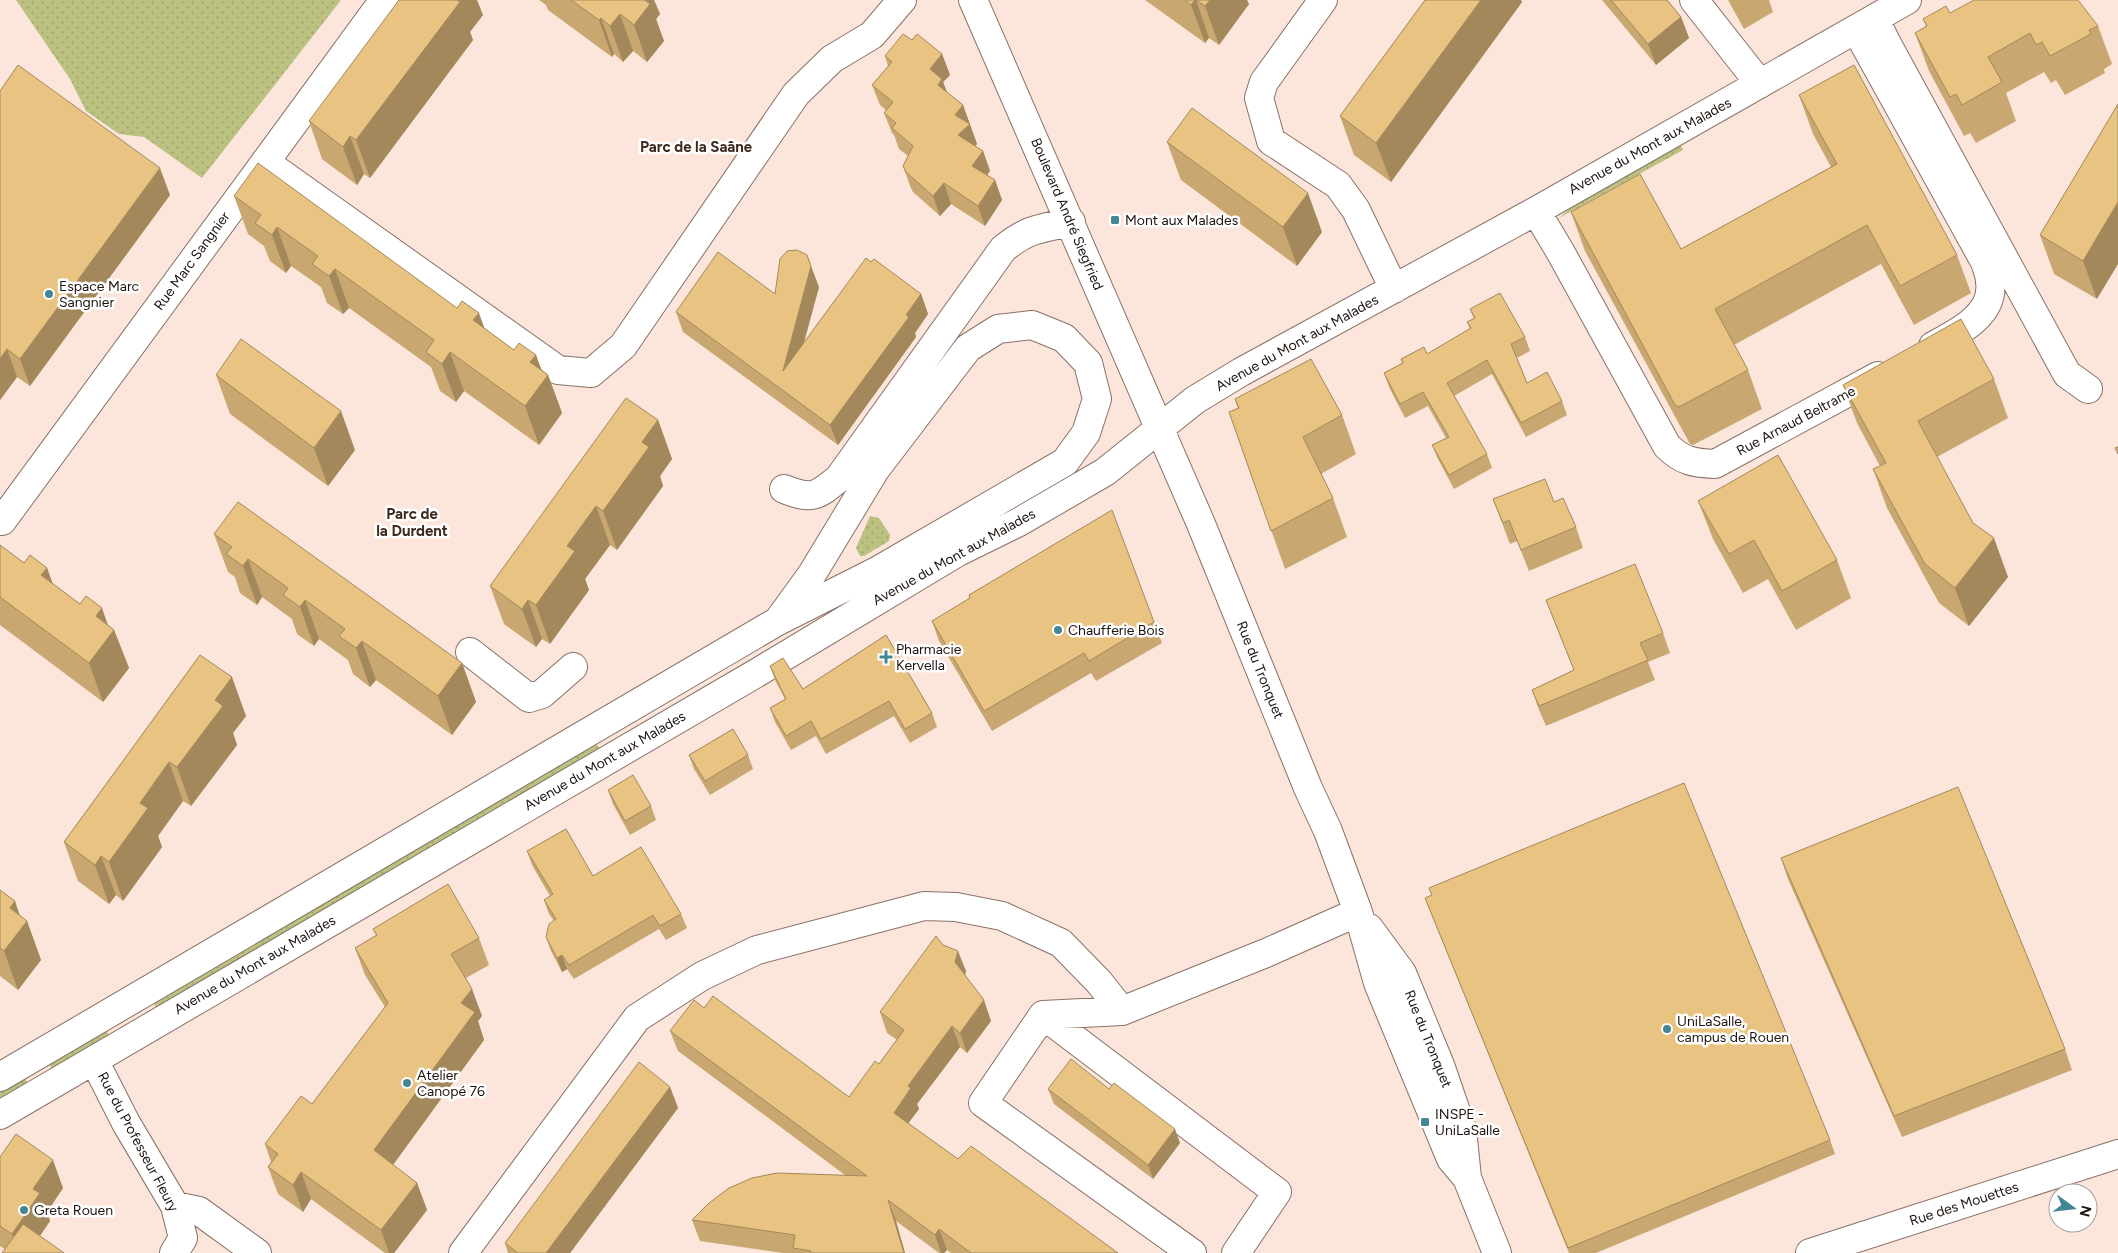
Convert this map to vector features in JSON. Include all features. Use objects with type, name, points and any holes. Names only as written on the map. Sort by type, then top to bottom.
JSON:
[{"type":"street","name":"Rue Marc Sangnier","points":[[0,520],[2,521],[384,0]]},
{"type":"street","points":[[265,162],[558,370],[591,373],[623,346],[796,94],[832,59],[872,35],[902,0]]},
{"type":"street","name":"Boulevard André Siegfried","points":[[973,0],[1071,222],[1159,430]]},
{"type":"street","points":[[1323,0],[1264,82],[1259,98],[1264,120],[1271,141],[1338,185],[1356,210],[1394,290]]},
{"type":"street","points":[[1694,0],[1760,84]]},
{"type":"street","name":"Avenue du Mont aux Malades","points":[[0,1115],[768,666],[958,552],[1019,522],[1105,472],[1195,400],[1228,380],[1536,211],[1907,0]]},
{"type":"street","points":[[1866,24],[1886,42],[2067,374],[2088,389]]},
{"type":"street","name":"Rue Arnaud Beltrame","points":[[1536,211],[1667,446],[1680,458],[1693,463],[1714,464],[1962,330],[1984,310],[1991,283],[1985,262],[1866,24]]},
{"type":"street","points":[[784,488],[804,497],[822,492],[839,478],[1003,249],[1019,236],[1037,228],[1071,222]]},
{"type":"street","points":[[0,1077],[778,621],[877,571],[1065,462],[1086,433],[1097,399],[1088,363],[1064,338],[1032,325],[998,329],[968,348],[875,470],[812,574],[778,621]]},
{"type":"street","name":"Rue du Tronquet","points":[[1159,430],[1204,533],[1308,788],[1328,831],[1358,912],[1378,984],[1451,1159],[1467,1178],[1497,1253]]},
{"type":"street","points":[[470,652],[529,698],[542,694],[574,667]]},
{"type":"street","points":[[463,1253],[637,1018],[702,976],[757,950],[924,906],[956,907],[1002,916],[1061,943],[1099,982],[1122,1011]]},
{"type":"street","points":[[1043,1015],[1122,1011],[1266,953],[1358,912]]},
{"type":"street","points":[[1043,1015],[983,1103],[1192,1253]]},
{"type":"street","points":[[1043,1015],[1277,1192],[1236,1253]]},
{"type":"street","name":"Rue du Professeur Fleury","points":[[94,1060],[126,1123],[175,1206],[183,1238],[174,1253]]},
{"type":"street","name":"Rue des Mouettes","points":[[1810,1253],[2118,1154]]},
{"type":"street","points":[[175,1206],[199,1212],[257,1253]]},
{"type":"green space","points":[[16,0],[341,0],[202,178],[144,137],[119,134],[86,111],[70,79]]},
{"type":"green space","points":[[1679,142],[1683,150],[1559,218],[1577,202]]},
{"type":"green space","points":[[870,516],[879,518],[890,535],[889,541],[864,556],[860,556],[856,548]]},
{"type":"green space","points":[[596,744],[600,749],[157,1009],[153,1002]]},
{"type":"green space","points":[[106,1031],[110,1036],[52,1069],[49,1063]]},
{"type":"green space","points":[[24,1077],[28,1083],[0,1100],[0,1091]]},
{"type":"building","points":[[399,0],[457,0],[460,2],[356,140],[350,136],[343,147],[309,121]]},
{"type":"building","points":[[571,0],[645,0],[650,4],[634,25],[620,14],[610,26],[601,18],[599,20]]},
{"type":"building","points":[[1185,0],[1195,0],[1191,5]]},
{"type":"building","points":[[1196,0],[1210,0],[1205,6]]},
{"type":"building","points":[[1425,0],[1481,0],[1376,143],[1340,116]]},
{"type":"building","points":[[1611,0],[1667,0],[1681,17],[1648,44]]},
{"type":"building","points":[[1974,0],[2078,0],[2098,26],[2089,30],[2091,34],[2050,56],[2042,42],[2036,45],[2030,33],[1988,57],[2002,82],[1962,105],[1956,94],[1950,97],[1915,33],[1927,26],[1923,19],[1946,6],[1950,13]]},
{"type":"building","points":[[903,34],[912,40],[917,34],[942,54],[930,69],[942,79],[938,85],[963,105],[955,115],[970,124],[958,135],[983,151],[972,166],[995,180],[978,206],[944,183],[933,196],[906,172],[903,166],[913,146],[892,128],[896,123],[884,113],[893,102],[872,85],[892,62],[885,56]]},
{"type":"building","name":"Espace Marc Sangnier","points":[[18,65],[160,168],[20,359],[7,349],[0,359],[0,91]]},
{"type":"building","points":[[1854,65],[1957,255],[1900,286],[1867,225],[1715,309],[1748,370],[1679,407],[1675,405],[1571,212],[1640,174],[1681,249],[1837,164],[1799,95]]},
{"type":"building","points":[[2118,104],[2118,202],[2083,261],[2040,235]]},
{"type":"building","points":[[1192,108],[1308,193],[1283,227],[1167,142]]},
{"type":"building","points":[[258,163],[457,308],[462,301],[479,313],[473,320],[514,350],[519,343],[536,355],[530,362],[548,375],[525,406],[450,352],[442,364],[426,352],[434,340],[335,269],[329,276],[312,264],[318,256],[277,227],[272,235],[255,223],[261,215],[234,196]]},
{"type":"building","points":[[797,250],[807,255],[811,266],[783,371],[866,258],[871,262],[874,259],[921,294],[906,315],[909,317],[830,425],[676,312],[718,252],[775,294],[780,259],[787,251]]},
{"type":"building","points":[[1500,293],[1525,337],[1511,344],[1527,383],[1547,372],[1562,401],[1521,423],[1487,360],[1447,383],[1487,454],[1449,475],[1432,445],[1449,437],[1423,392],[1400,404],[1384,373],[1403,363],[1401,359],[1424,347],[1427,354],[1471,328],[1467,322],[1475,318],[1470,309]]},
{"type":"building","points":[[1961,319],[1994,379],[1918,421],[1973,523],[1994,538],[1955,588],[1925,564],[1873,469],[1886,463],[1843,385]]},
{"type":"building","points":[[241,339],[341,411],[314,448],[216,375]]},
{"type":"building","points":[[1311,359],[1342,415],[1303,437],[1333,498],[1271,531],[1229,412],[1239,408],[1235,399]]},
{"type":"building","points":[[626,398],[658,420],[642,442],[649,447],[603,511],[596,506],[567,546],[575,551],[536,605],[528,600],[522,609],[490,586]]},
{"type":"building","points":[[1778,455],[1837,560],[1782,591],[1754,540],[1729,554],[1698,501]]},
{"type":"building","points":[[1545,479],[1554,502],[1563,498],[1576,527],[1521,550],[1509,520],[1503,523],[1493,499]]},
{"type":"building","points":[[238,502],[462,663],[438,696],[362,641],[356,648],[339,636],[345,629],[305,600],[300,607],[283,595],[288,588],[248,559],[243,566],[226,554],[232,547],[214,534]]},
{"type":"building","name":"Chaufferie Bois","points":[[1112,510],[1154,622],[1089,661],[1084,653],[984,711],[932,621],[970,598],[969,595]]},
{"type":"building","points":[[0,545],[24,563],[30,555],[47,568],[41,575],[80,604],[86,596],[102,608],[96,616],[114,630],[89,663],[0,597]]},
{"type":"building","points":[[1635,564],[1663,633],[1640,643],[1648,660],[1539,706],[1532,690],[1574,670],[1546,600]]},
{"type":"building","points":[[886,635],[932,713],[905,729],[889,701],[821,739],[811,721],[786,736],[770,708],[786,699],[770,666],[783,658],[803,689]]},
{"type":"building","points":[[200,655],[232,677],[215,700],[223,706],[177,767],[169,762],[140,803],[148,808],[109,862],[101,856],[95,865],[64,842]]},
{"type":"building","points":[[733,729],[748,755],[705,781],[689,755]]},
{"type":"building","points":[[633,775],[651,806],[625,821],[608,790]]},
{"type":"building","name":"UniLaSalle, campus de Rouen","points":[[1684,783],[1830,1140],[1568,1248],[1425,898],[1432,895],[1429,888]]},
{"type":"building","points":[[1958,787],[2065,1049],[1894,1116],[1781,858]]},
{"type":"building","points":[[566,829],[593,876],[641,847],[681,914],[660,926],[653,915],[569,965],[562,955],[557,958],[546,937],[549,924],[556,919],[544,900],[553,894],[527,851]]},
{"type":"building","points":[[448,884],[479,938],[451,954],[472,989],[461,1003],[475,1012],[374,1150],[417,1183],[381,1230],[301,1172],[293,1185],[268,1167],[278,1154],[265,1144],[301,1096],[312,1104],[388,1003],[355,948],[377,935],[373,929]]},
{"type":"building","points":[[0,890],[15,901],[10,908],[27,921],[4,951],[0,948]]},
{"type":"building","points":[[936,936],[943,945],[958,951],[955,962],[984,1000],[960,1033],[952,1026],[908,1086],[911,1088],[894,1113],[958,1159],[971,1146],[1118,1253],[971,1253],[939,1229],[935,1235],[888,1200],[904,1253],[810,1253],[811,1251],[793,1248],[795,1235],[692,1220],[709,1203],[729,1188],[752,1178],[777,1173],[867,1176],[670,1031],[694,1000],[704,1008],[713,996],[849,1097],[875,1061],[879,1064],[904,1030],[880,1012]]},
{"type":"building","points":[[1071,1059],[1109,1089],[1114,1083],[1175,1129],[1148,1165],[1048,1089]]},
{"type":"building","points":[[639,1062],[670,1087],[546,1253],[518,1253],[505,1243]]},
{"type":"building","points":[[16,1134],[53,1160],[33,1189],[40,1193],[12,1234],[0,1226],[0,1157]]},
{"type":"building","points":[[23,1224],[64,1253],[2,1253]]},
{"type":"place","name":"Mont aux Malades","points":[[1115,220]]},
{"type":"place","name":"Espace Marc Sangnier","points":[[49,294]]},
{"type":"place","name":"Chaufferie Bois","points":[[1058,630]]},
{"type":"place","name":"Pharmacie Kervella","points":[[886,657]]},
{"type":"place","name":"UniLaSalle, campus de Rouen","points":[[1667,1029]]},
{"type":"place","name":"Atelier Canopé 76","points":[[407,1083]]},
{"type":"place","name":"INSPE - UniLaSalle","points":[[1425,1122]]},
{"type":"place","name":"Greta Rouen","points":[[24,1210]]},
{"type":"district","name":"Parc de la Saâne","points":[[696,147]]},
{"type":"district","name":"Parc de la Durdent","points":[[412,522]]}]
